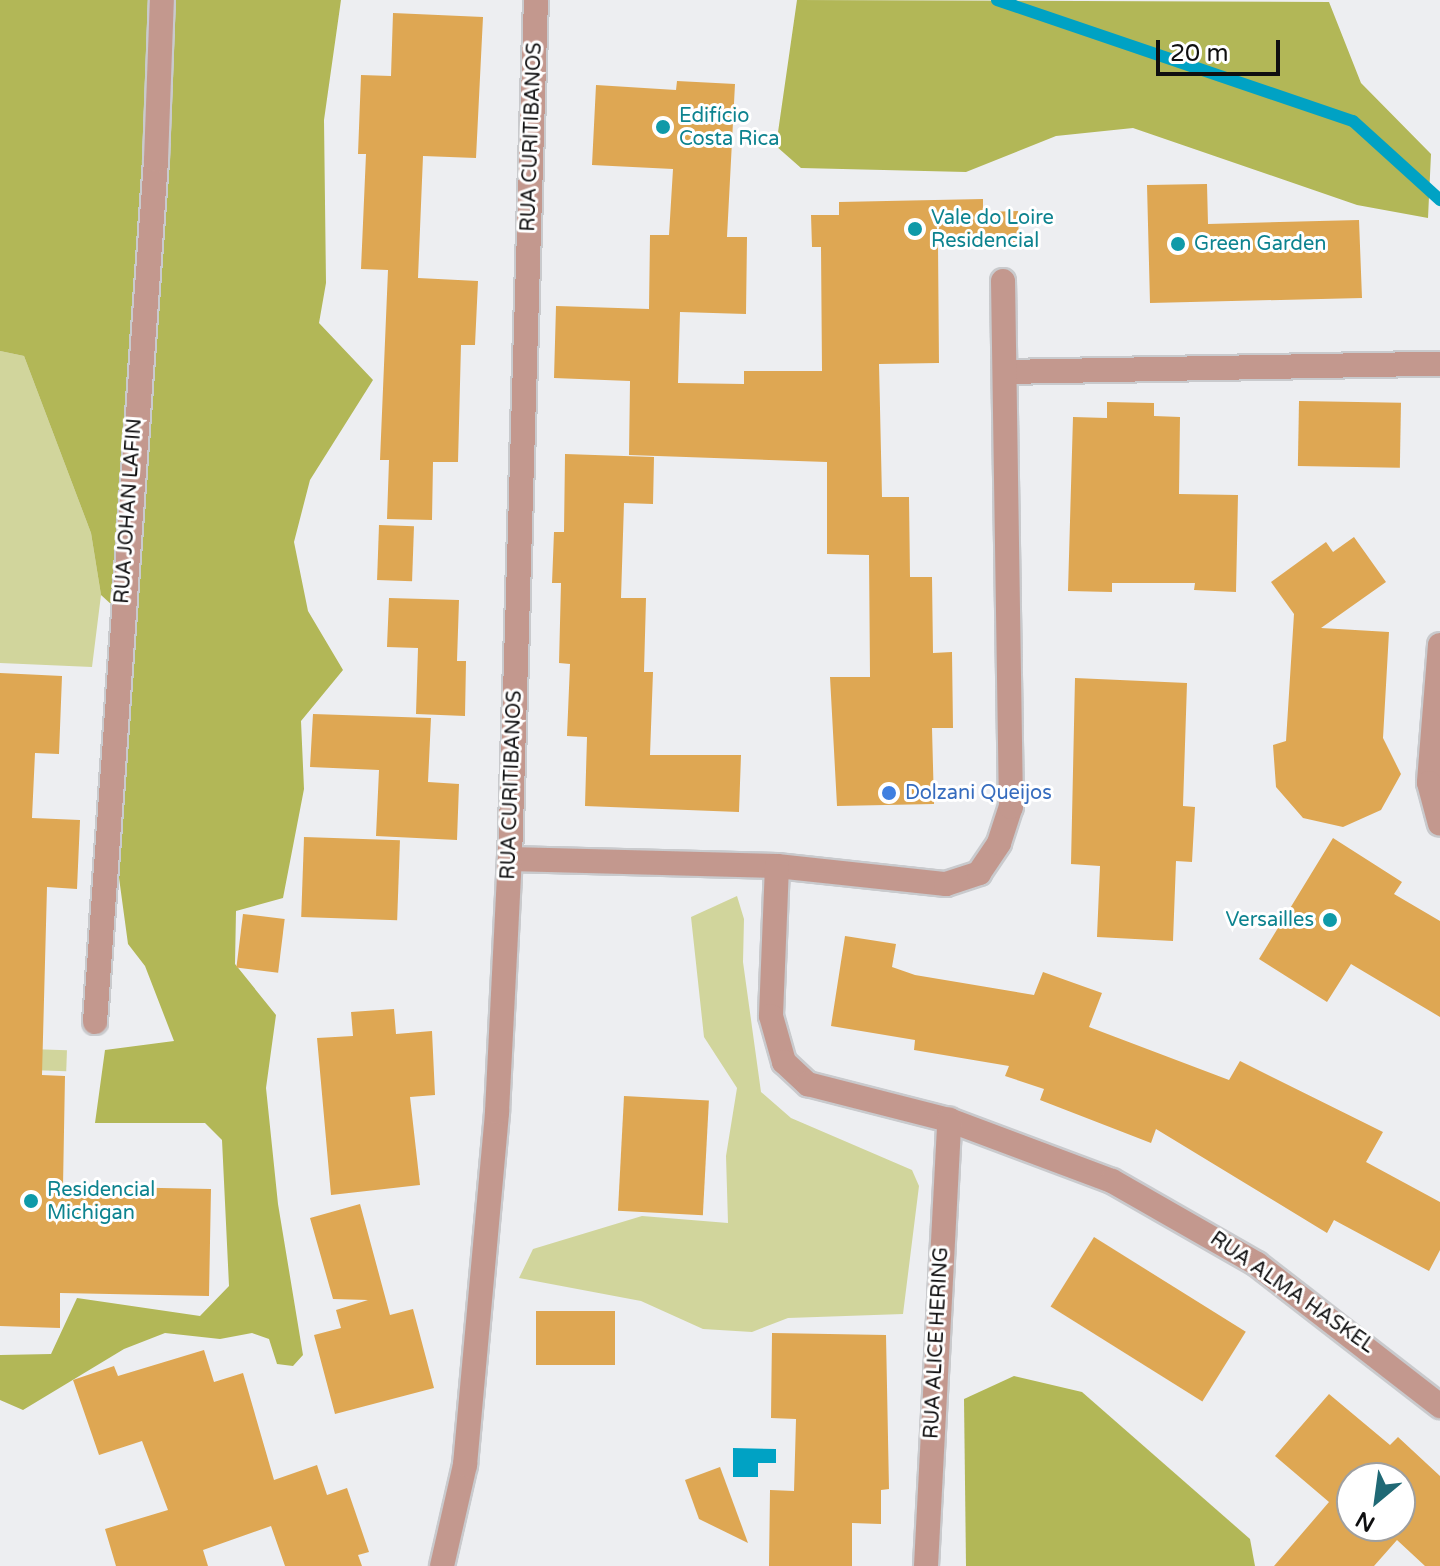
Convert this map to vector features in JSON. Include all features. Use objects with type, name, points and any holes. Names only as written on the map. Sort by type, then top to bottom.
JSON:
[{"type":"street","name":"RUA JOHAN LAFIN","points":[[95,1022],[156,160],[162,0]]},
{"type":"street","name":"RUA CURITIBANOS","points":[[442,1566],[465,1465],[497,1112],[510,859],[536,0]]},
{"type":"street","points":[[510,859],[777,866],[946,884],[979,873],[999,843],[1011,807],[1003,281]]},
{"type":"street","points":[[1005,372],[1440,364]]},
{"type":"street","points":[[1440,645],[1429,783],[1440,824]]},
{"type":"street","name":"RUA ALMA HASKEL","points":[[777,866],[771,1016],[784,1062],[808,1084],[858,1101],[949,1120],[1112,1181],[1257,1264],[1440,1406]]},
{"type":"street","name":"RUA ALICE HERING","points":[[926,1566],[949,1120]]},
{"type":"green space","points":[[0,0],[341,0],[324,120],[326,283],[319,323],[373,380],[310,480],[294,542],[308,611],[343,670],[301,721],[304,789],[283,898],[236,911],[235,964],[276,1015],[266,1088],[278,1204],[303,1355],[293,1366],[277,1364],[269,1339],[252,1333],[220,1339],[165,1333],[124,1349],[23,1410],[0,1400],[0,1355],[51,1354],[77,1298],[200,1316],[229,1286],[222,1140],[205,1123],[95,1123],[105,1050],[174,1041],[145,966],[128,944],[117,863],[135,626],[101,595],[91,533],[24,356],[0,351]]},
{"type":"green space","points":[[797,0],[1329,2],[1361,83],[1431,154],[1428,218],[1357,205],[1133,128],[1056,136],[966,172],[801,168],[776,146]]},
{"type":"green space","points":[[0,351],[24,356],[91,533],[101,595],[92,667],[0,663]]},
{"type":"green space","points":[[737,896],[744,919],[743,962],[761,1092],[791,1118],[912,1170],[919,1186],[903,1314],[788,1318],[752,1332],[703,1329],[641,1301],[519,1278],[533,1249],[642,1216],[728,1223],[726,1156],[737,1088],[704,1037],[691,917]]},
{"type":"green space","points":[[0,1048],[67,1050],[66,1071],[0,1069]]},
{"type":"green space","points":[[1014,1376],[1082,1392],[1250,1539],[1255,1566],[966,1566],[964,1399]]},
{"type":"water","points":[[733,1448],[776,1449],[776,1463],[758,1463],[758,1477],[733,1477]]},
{"type":"building","points":[[393,13],[483,17],[476,158],[423,156],[418,278],[478,281],[475,345],[461,345],[458,462],[433,462],[432,520],[387,519],[389,460],[380,460],[388,270],[361,269],[366,154],[358,154],[361,75],[391,76]]},
{"type":"building","points":[[677,81],[735,84],[727,237],[747,237],[746,314],[680,312],[678,383],[744,384],[744,371],[822,371],[821,247],[812,247],[811,215],[839,215],[839,202],[983,199],[983,212],[1018,211],[1019,243],[938,244],[939,363],[879,364],[882,497],[909,497],[910,577],[932,577],[933,653],[952,652],[953,728],[932,728],[934,804],[837,806],[830,677],[870,677],[869,555],[827,554],[827,462],[629,455],[630,381],[554,378],[556,306],[649,309],[650,235],[669,235],[673,169],[592,165],[596,85],[676,90]]},
{"type":"building","points":[[1207,184],[1208,224],[1359,220],[1362,298],[1150,303],[1147,185]]},
{"type":"building","points":[[1299,401],[1401,403],[1400,468],[1298,466]]},
{"type":"building","points":[[1107,402],[1154,403],[1154,416],[1180,417],[1179,494],[1238,495],[1236,592],[1194,590],[1195,583],[1112,583],[1112,592],[1068,591],[1073,417],[1107,418]]},
{"type":"building","points":[[565,454],[654,457],[653,504],[624,503],[621,598],[646,598],[644,672],[653,672],[650,755],[741,755],[739,812],[585,806],[587,737],[567,736],[570,664],[559,663],[561,583],[552,583],[554,532],[564,532]]},
{"type":"building","points":[[379,525],[414,526],[412,581],[377,580]]},
{"type":"building","points":[[1354,537],[1386,582],[1321,628],[1389,632],[1383,738],[1401,774],[1381,810],[1343,827],[1303,818],[1276,787],[1273,745],[1286,741],[1294,614],[1271,582],[1326,542],[1333,552]]},
{"type":"building","points":[[389,598],[459,600],[457,661],[466,661],[465,716],[416,714],[418,648],[387,647]]},
{"type":"building","points":[[0,673],[62,676],[59,754],[35,753],[32,818],[80,820],[77,889],[47,887],[42,1075],[65,1076],[63,1186],[211,1189],[209,1296],[60,1293],[60,1328],[0,1326]]},
{"type":"building","points":[[1075,678],[1187,683],[1183,806],[1195,807],[1192,862],[1176,861],[1173,941],[1097,937],[1100,866],[1071,864]]},
{"type":"building","points":[[313,714],[431,718],[428,782],[459,784],[457,840],[376,836],[379,770],[310,767]]},
{"type":"building","points":[[304,837],[400,840],[397,920],[301,917]]},
{"type":"building","name":"Versailles","points":[[1333,838],[1402,882],[1394,894],[1440,921],[1440,1017],[1351,964],[1327,1002],[1259,959]]},
{"type":"building","points":[[243,914],[285,919],[278,973],[236,968]]},
{"type":"building","points":[[845,936],[896,944],[892,967],[915,975],[1034,995],[1043,972],[1102,993],[1089,1027],[1229,1080],[1240,1061],[1383,1132],[1366,1162],[1440,1202],[1440,1250],[1429,1271],[1334,1220],[1327,1233],[1156,1129],[1151,1143],[1040,1100],[1044,1089],[1005,1076],[1009,1066],[914,1050],[915,1040],[831,1026]]},
{"type":"building","points":[[394,1009],[396,1034],[432,1031],[435,1095],[410,1097],[420,1185],[331,1195],[317,1038],[353,1036],[351,1012]]},
{"type":"building","points":[[624,1096],[709,1100],[703,1215],[618,1211]]},
{"type":"building","points":[[360,1204],[390,1315],[413,1309],[434,1388],[335,1414],[314,1335],[341,1328],[336,1310],[368,1300],[333,1299],[310,1218]]},
{"type":"building","points":[[1094,1237],[1246,1332],[1202,1401],[1051,1307]]},
{"type":"building","points":[[536,1311],[615,1311],[615,1365],[536,1365]]},
{"type":"building","points":[[772,1333],[886,1335],[889,1489],[881,1490],[881,1524],[852,1523],[852,1566],[769,1566],[770,1490],[794,1491],[796,1419],[771,1418]]},
{"type":"building","points":[[204,1350],[214,1382],[243,1373],[274,1480],[317,1465],[327,1495],[347,1488],[369,1552],[358,1555],[362,1566],[285,1566],[271,1526],[203,1550],[208,1566],[116,1566],[105,1529],[168,1510],[142,1441],[99,1455],[73,1380],[114,1366],[118,1376]]},
{"type":"building","points":[[1329,1394],[1390,1445],[1398,1437],[1440,1476],[1440,1566],[1425,1566],[1399,1542],[1416,1542],[1416,1462],[1336,1462],[1336,1542],[1395,1542],[1374,1566],[1274,1566],[1329,1502],[1275,1456]]},
{"type":"building","points":[[720,1467],[748,1543],[699,1519],[685,1480]]},
{"type":"waterway","points":[[997,0],[1353,121],[1440,200]]},
{"type":"place","name":"Edifício Costa Rica","points":[[663,127]]},
{"type":"place","name":"Vale do Loire Residencial","points":[[915,229]]},
{"type":"place","name":"Green Garden","points":[[1178,244]]},
{"type":"place","name":"Dolzani Queijos","points":[[889,793]]},
{"type":"place","name":"Versailles","points":[[1330,920]]},
{"type":"place","name":"Residencial Michigan","points":[[31,1201]]}]
